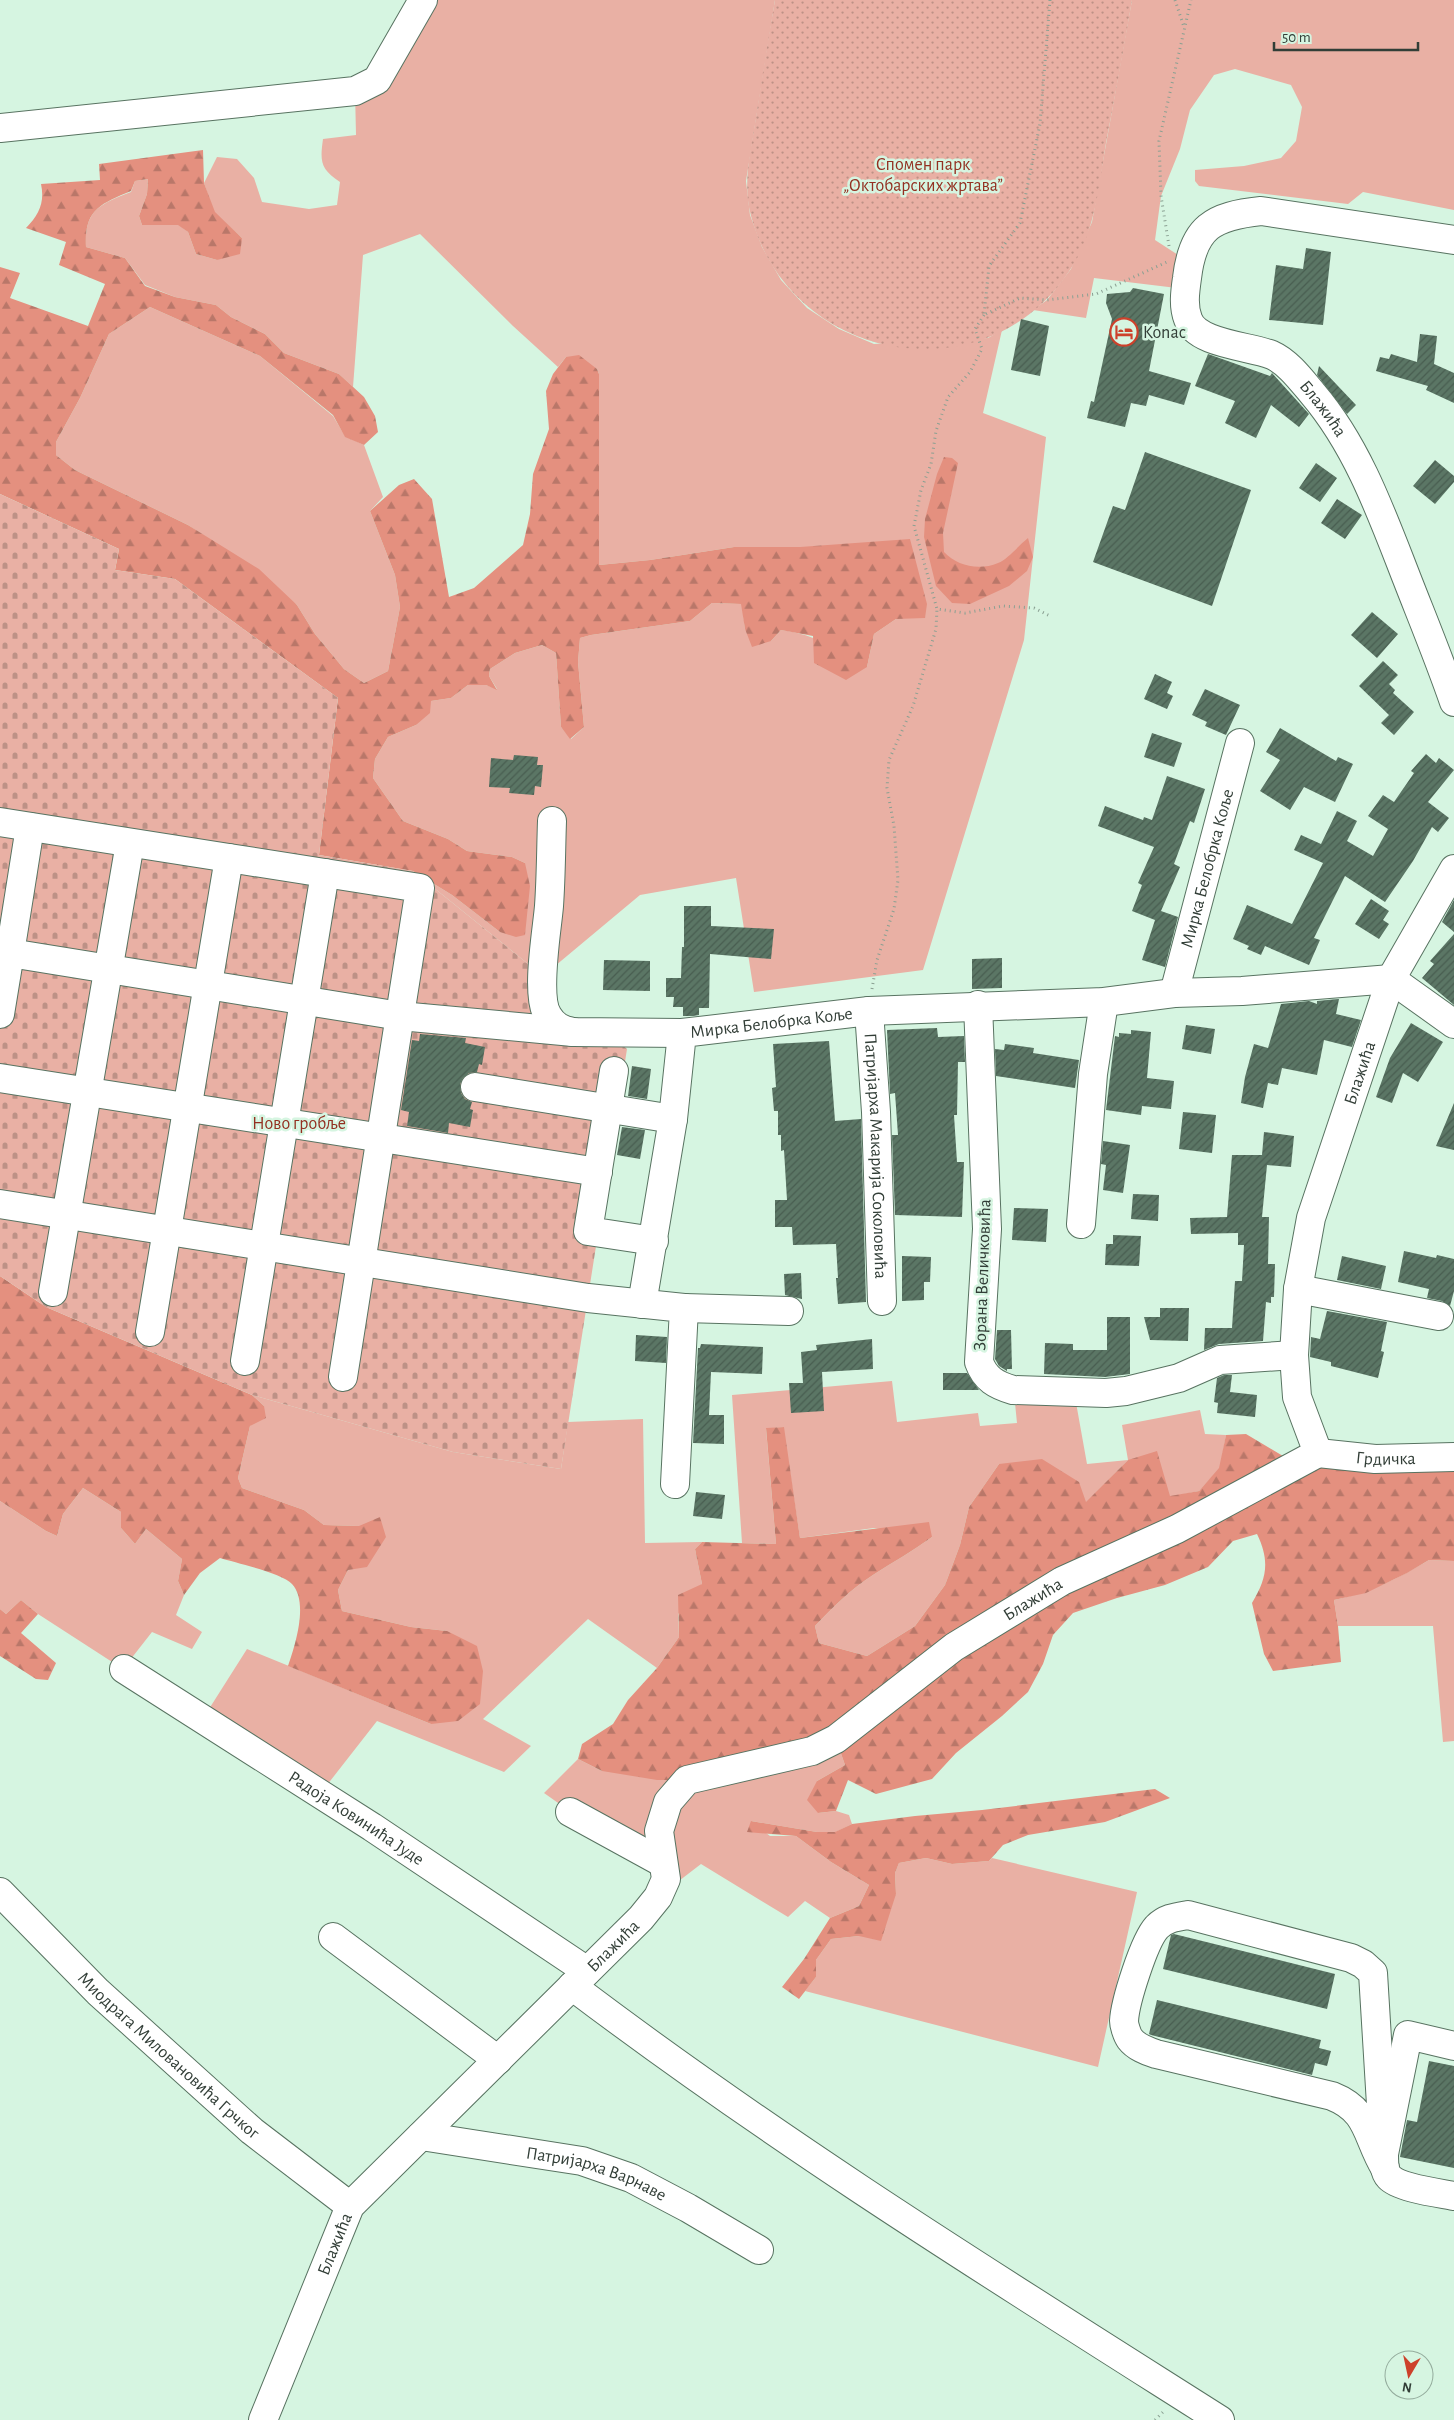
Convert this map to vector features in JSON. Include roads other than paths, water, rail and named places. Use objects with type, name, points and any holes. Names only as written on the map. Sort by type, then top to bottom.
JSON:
[{"type":"street","points":[[8,127],[355,91],[376,80],[423,0]]},
{"type":"street","name":"Блажића","points":[[1452,689],[1380,511],[1352,451],[1315,396],[1296,374],[1273,356],[1204,337],[1188,322],[1185,307],[1185,289],[1189,262],[1195,244],[1216,221],[1232,214],[1261,211],[1454,240]]},
{"type":"street","name":"Мирка Белобрка Коље","points":[[1174,993],[1240,743]]},
{"type":"street","points":[[0,822],[420,888],[343,1377]]},
{"type":"street","points":[[552,822],[549,905],[543,976],[544,1003],[548,1016],[560,1029],[573,1032]]},
{"type":"street","points":[[0,1014],[5,952],[30,827]]},
{"type":"street","points":[[53,1292],[130,843]]},
{"type":"street","points":[[150,1332],[229,858]]},
{"type":"street","name":"Блажића","points":[[263,2420],[350,2206],[641,1918],[658,1897],[666,1879],[659,1832],[668,1802],[687,1780],[812,1751],[836,1739],[954,1646],[1062,1581],[1177,1529],[1318,1453],[1297,1397],[1294,1355],[1298,1289],[1311,1218],[1391,979],[1454,869]]},
{"type":"street","points":[[244,1361],[325,873]]},
{"type":"street","points":[[5,952],[400,1016],[573,1032],[682,1033]]},
{"type":"street","points":[[1391,979],[1454,1024]]},
{"type":"street","name":"Мирка Белобрка Коље","points":[[642,1304],[673,1118],[682,1033],[869,1011],[978,1005],[1104,1002],[1174,993],[1391,979]]},
{"type":"street","points":[[1081,1224],[1093,1074],[1104,1002]]},
{"type":"street","name":"Зорана Величковића","points":[[978,1005],[987,1229],[978,1362],[984,1375],[998,1386],[1013,1390],[1106,1393],[1135,1390],[1179,1378],[1220,1360],[1294,1355]]},
{"type":"street","name":"Патријарха Макарија Соколовића","points":[[869,1011],[876,1112],[882,1301]]},
{"type":"street","points":[[614,1071],[588,1231],[654,1241]]},
{"type":"street","points":[[0,1078],[598,1172]]},
{"type":"street","points":[[475,1088],[673,1118]]},
{"type":"street","points":[[0,1204],[361,1262],[642,1304],[684,1308],[789,1311]]},
{"type":"street","points":[[1298,1289],[1439,1316]]},
{"type":"street","points":[[675,1484],[684,1308]]},
{"type":"street","name":"Грдичка","points":[[1318,1453],[1375,1459],[1454,1457]]},
{"type":"street","name":"Радоја Ковинића Јуде","points":[[124,1669],[372,1828],[580,1978],[644,2040],[842,2175],[1220,2420]]},
{"type":"street","points":[[570,1812],[663,1863]]},
{"type":"street","name":"Миодрага Миловановића Грчког","points":[[0,1892],[98,1992],[252,2132],[350,2206]]},
{"type":"street","points":[[1390,2169],[1373,1973],[1364,1964],[1350,1958],[1188,1915],[1170,1918],[1156,1928],[1144,1951],[1127,2004],[1124,2023],[1129,2039],[1142,2049],[1156,2054],[1332,2096],[1348,2102],[1360,2115],[1390,2169],[1454,2196]]},
{"type":"street","points":[[333,1937],[498,2060]]},
{"type":"street","points":[[1390,2169],[1408,2035],[1454,2046]]},
{"type":"street","name":"Патријарха Варнаве","points":[[421,2136],[582,2161],[631,2178],[688,2208],[759,2250]]},
{"type":"place","name":"Konac","points":[[1124,332]]},
{"type":"park label","name":"Спомен парк „Октобарских жртава”","points":[[923,174]]},
{"type":"park label","name":"Ново гробље","points":[[299,1123]]}]
